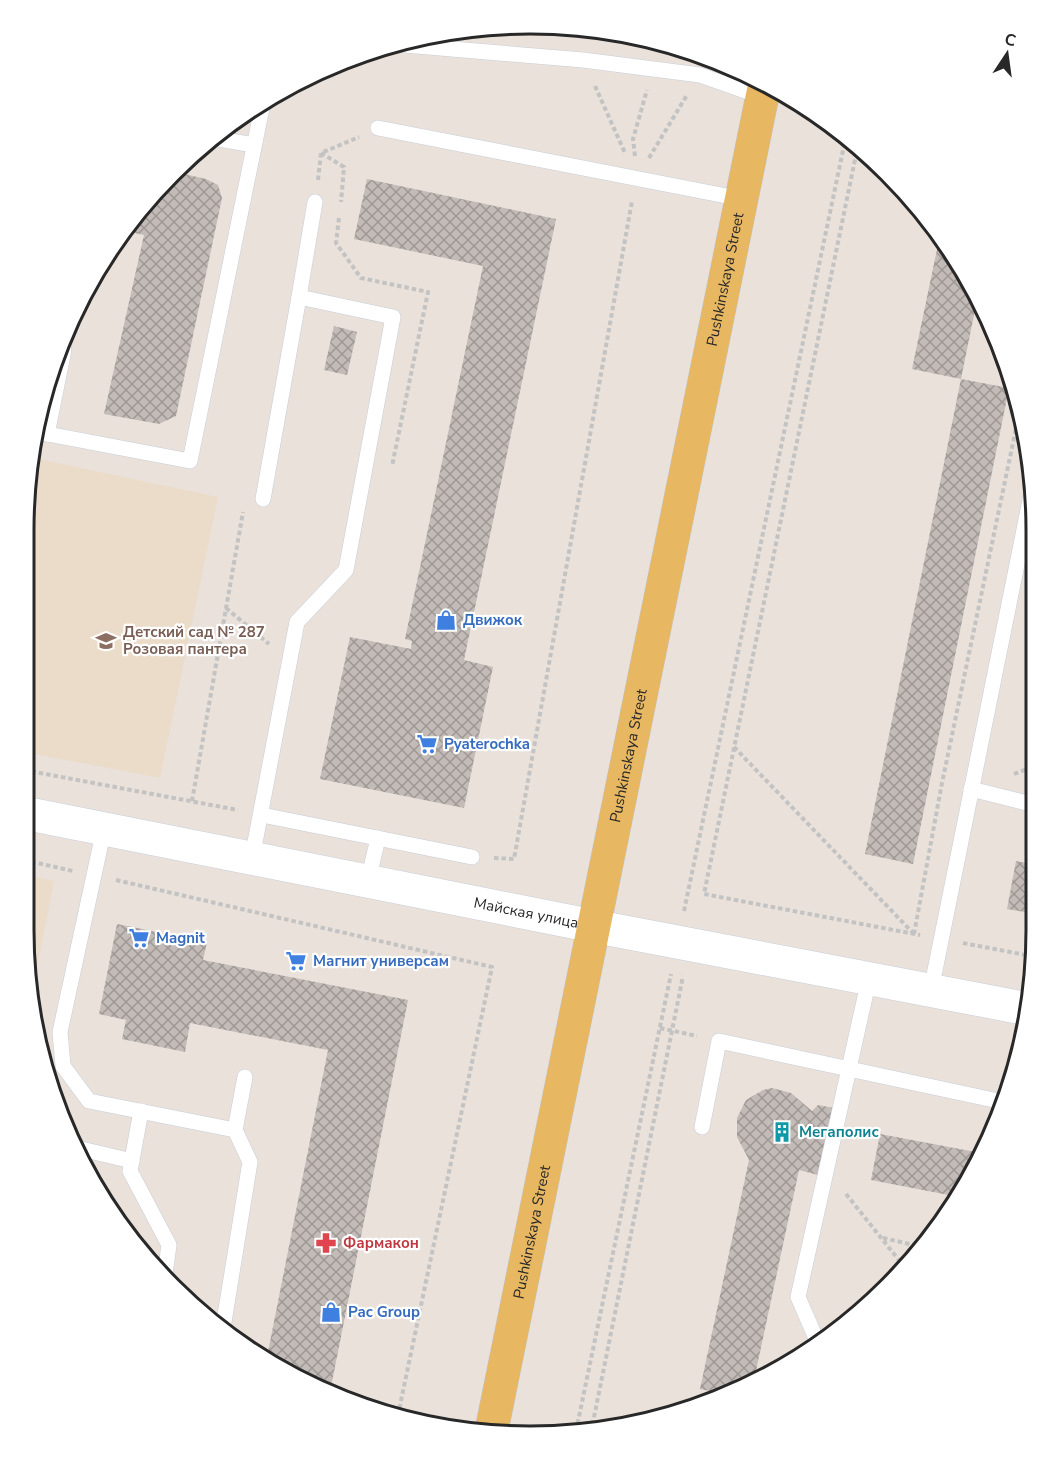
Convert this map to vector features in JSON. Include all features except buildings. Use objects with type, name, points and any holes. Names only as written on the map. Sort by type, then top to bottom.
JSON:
[{"type":"main road","name":"Pushkinskaya Street","points":[[493,1424],[763,93]]},
{"type":"street","name":"Майская улица","points":[[34,815],[593,926],[681,956],[869,979],[1020,1007]]},
{"type":"lane","points":[[423,46],[654,68],[700,75],[752,87]]},
{"type":"lane","points":[[44,433],[189,461],[261,115]]},
{"type":"lane","points":[[378,128],[742,199]]},
{"type":"lane","points":[[225,140],[254,145]]},
{"type":"lane","points":[[263,499],[315,202]]},
{"type":"lane","points":[[252,858],[297,622],[346,570],[393,317],[299,297]]},
{"type":"lane","points":[[931,990],[1026,521]]},
{"type":"lane","points":[[971,789],[1026,802]]},
{"type":"lane","points":[[262,815],[472,857]]},
{"type":"lane","points":[[104,829],[60,1032],[63,1066],[89,1101],[235,1130]]},
{"type":"lane","points":[[368,881],[378,838]]},
{"type":"lane","points":[[815,1336],[798,1298],[869,979]]},
{"type":"lane","points":[[702,1127],[719,1041],[996,1100]]},
{"type":"lane","points":[[224,1319],[250,1162],[235,1130],[245,1077]]},
{"type":"lane","points":[[141,1112],[130,1171],[169,1245],[166,1266]]},
{"type":"lane","points":[[87,1150],[132,1161]]},
{"type":"path","points":[[583,60],[636,178]]},
{"type":"path","points":[[513,859],[636,178],[633,139],[654,68]]},
{"type":"path","points":[[636,178],[700,75]]},
{"type":"path","points":[[315,202],[321,153],[378,128]]},
{"type":"path","points":[[593,1421],[672,1030],[681,956],[844,147]]},
{"type":"path","points":[[856,156],[704,894],[1025,955]]},
{"type":"path","points":[[914,934],[942,783],[1016,429]]},
{"type":"path","points":[[192,801],[245,495],[263,499]]},
{"type":"path","points":[[226,608],[290,662]]},
{"type":"path","points":[[734,747],[914,934]]},
{"type":"path","points":[[34,772],[262,815]]},
{"type":"path","points":[[34,862],[492,967],[399,1408]]},
{"type":"path","points":[[578,1423],[660,1028],[681,956]]},
{"type":"path","points":[[660,1028],[719,1041]]},
{"type":"path","points":[[826,1170],[900,1261]]},
{"type":"path","points":[[882,1238],[913,1245]]},
{"type":"shaded area","name":"Детский сад № 287 Розовая пантера","points":[[40,459],[218,497],[160,778],[34,754],[34,530]]},
{"type":"shaded area","points":[[34,877],[54,881],[37,969]]},
{"type":"place","name":"Движок","points":[[446,620]]},
{"type":"place","name":"Детский сад № 287 Розовая пантера","points":[[106,641]]},
{"type":"place","name":"Pyaterochka","points":[[427,744]]},
{"type":"place","name":"Magnit","points":[[139,938]]},
{"type":"place","name":"Магнит универсам","points":[[296,961]]},
{"type":"place","name":"Мегаполис","points":[[782,1132]]},
{"type":"place","name":"Фармакон","points":[[326,1243]]},
{"type":"place","name":"Pac Group","points":[[331,1312]]}]
